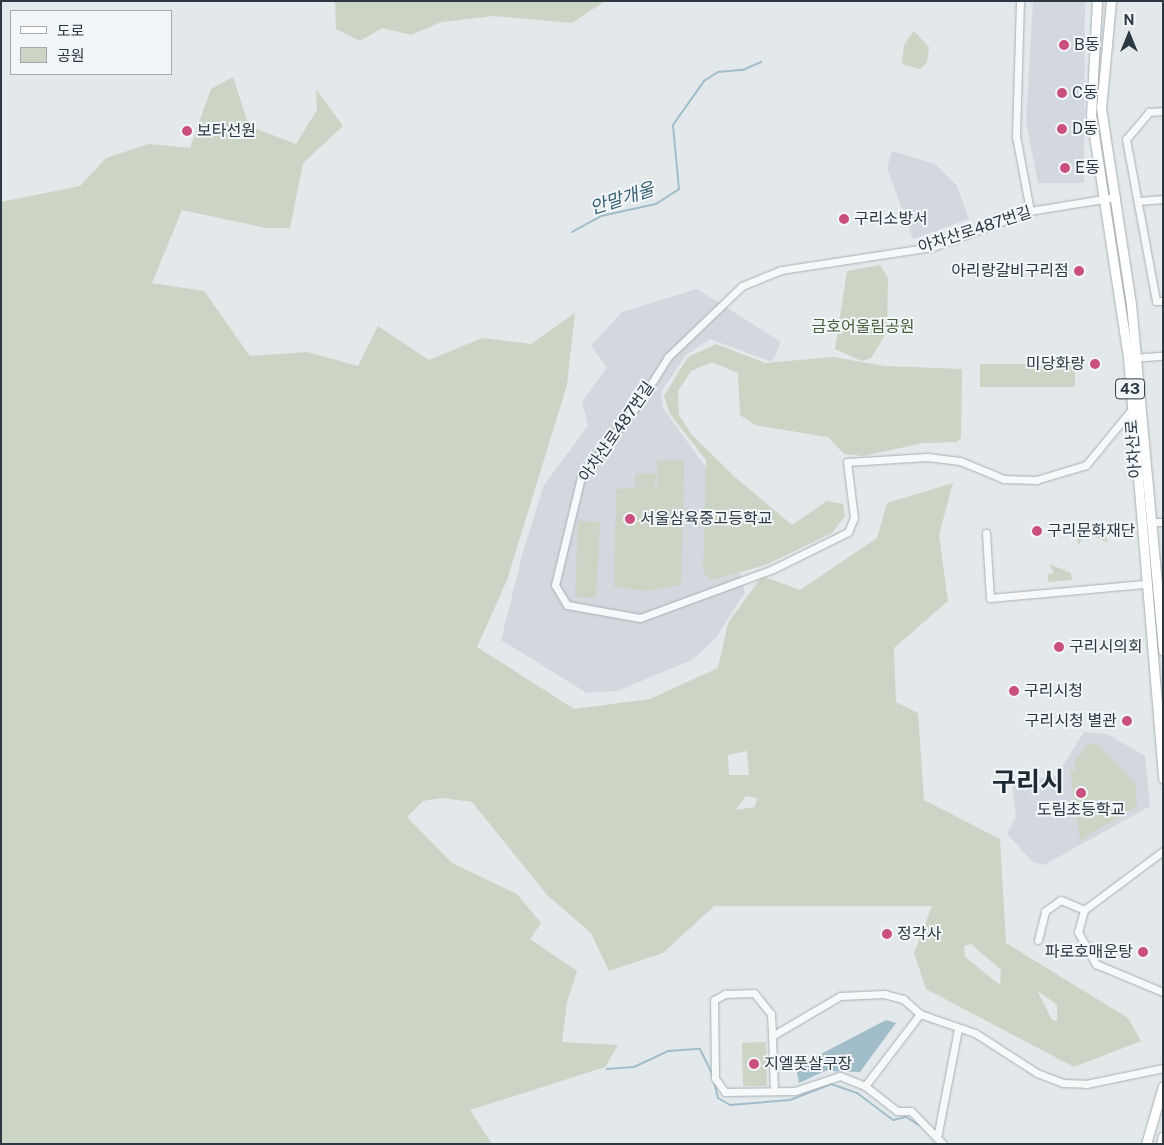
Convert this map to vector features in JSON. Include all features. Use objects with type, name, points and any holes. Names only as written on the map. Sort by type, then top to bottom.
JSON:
[{"type":"main road","name":"아차산로","points":[[1097,1],[1091,115],[1103,198],[1133,357],[1132,409],[1144,584],[1163,779]]},
{"type":"main road","name":"아차산로","points":[[1111,1],[1101,108],[1116,197],[1152,522],[1163,651]]},
{"type":"main road","points":[[1146,1144],[1163,1086]]},
{"type":"main road","points":[[1160,1144],[1163,1136]]},
{"type":"street","points":[[1020,1],[1016,136],[1030,211]]},
{"type":"street","points":[[1163,112],[1149,112],[1126,138],[1156,301],[1163,301]]},
{"type":"street","name":"아차산로487번길","points":[[1116,197],[1030,211],[932,247],[781,270],[742,286],[668,357],[641,400],[581,478],[555,585],[566,605],[640,618],[773,569],[848,532],[854,518],[847,462],[927,457],[960,461],[1004,479],[1036,480],[1086,464],[1132,409]]},
{"type":"street","points":[[1139,201],[1163,199]]},
{"type":"street","points":[[1133,357],[1163,356]]},
{"type":"street","points":[[1152,522],[1163,522]]},
{"type":"street","points":[[986,533],[990,598],[1144,584]]},
{"type":"street","points":[[1163,851],[1084,910],[1078,932],[1096,964],[1163,992]]},
{"type":"street","points":[[1038,940],[1045,910],[1062,900],[1084,910]]},
{"type":"street","points":[[774,1091],[771,1014],[754,993],[725,994],[714,1000],[715,1078],[725,1092],[795,1092],[840,1076],[865,1086],[896,1111],[911,1111],[943,1144]]},
{"type":"street","points":[[772,1036],[840,996],[884,994],[903,999],[920,1014],[958,1029],[976,1033],[1037,1073],[1063,1083],[1086,1084],[1163,1068]]},
{"type":"street","points":[[865,1086],[920,1014]]},
{"type":"street","points":[[937,1138],[958,1029]]},
{"type":"shaded area","points":[[1033,1],[1085,1],[1084,183],[1038,183],[1026,122]]},
{"type":"shaded area","points":[[892,151],[935,164],[957,186],[969,219],[913,239],[887,168]]},
{"type":"shaded area","name":"서울삼육중고등학교","points":[[697,289],[781,342],[772,362],[710,339],[686,355],[661,392],[663,408],[716,481],[745,592],[716,638],[692,660],[617,691],[587,693],[501,640],[523,552],[544,485],[588,426],[582,402],[607,367],[591,346],[622,312]]},
{"type":"shaded area","name":"도림초등학교","points":[[1084,732],[1107,734],[1145,756],[1150,806],[1044,865],[1033,862],[1007,834],[1016,816],[1012,783],[1056,776]]},
{"type":"green space","points":[[335,1],[605,1],[572,23],[493,16],[441,22],[411,35],[382,28],[360,41],[336,29]]},
{"type":"green space","points":[[914,31],[929,47],[927,62],[920,69],[902,64],[904,45]]},
{"type":"green space","points":[[233,77],[249,126],[296,144],[317,110],[316,89],[343,126],[303,163],[290,228],[266,228],[182,210],[152,283],[204,291],[250,356],[307,352],[358,366],[378,326],[429,360],[482,338],[531,344],[575,313],[567,385],[507,580],[477,647],[574,709],[650,699],[718,668],[728,623],[762,576],[800,590],[877,538],[887,503],[953,483],[939,535],[948,601],[894,648],[896,702],[918,713],[924,800],[1000,839],[1006,943],[1128,1018],[1141,1041],[1074,1067],[926,989],[914,953],[932,906],[714,906],[663,953],[609,971],[591,933],[548,896],[472,802],[442,798],[423,801],[407,817],[452,863],[517,894],[541,923],[530,939],[577,971],[567,1002],[562,1042],[618,1045],[605,1067],[470,1110],[492,1144],[1,1144],[1,202],[80,186],[106,158],[149,144],[190,148],[211,89]],"holes":[[[747,751],[749,775],[729,775],[728,755]],[[746,796],[757,798],[755,807],[736,810]],[[971,944],[1001,970],[1000,985],[965,957],[964,946]],[[1037,990],[1057,1005],[1057,1021],[1052,1020]]]},
{"type":"green space","name":"금호어울림공원","points":[[880,265],[888,278],[887,332],[871,358],[862,361],[835,349],[847,271]]},
{"type":"green space","points":[[716,344],[765,363],[833,357],[885,366],[962,369],[961,438],[957,442],[923,443],[863,456],[844,454],[828,437],[755,425],[740,415],[738,373],[712,362],[691,371],[678,391],[679,415],[692,435],[735,477],[792,525],[827,501],[843,504],[845,516],[832,533],[768,564],[712,580],[703,572],[706,460],[670,414],[664,396],[688,357]]},
{"type":"green space","points":[[980,364],[1075,364],[1075,387],[980,387]]},
{"type":"green space","points":[[657,460],[684,460],[684,486],[677,487],[684,487],[681,585],[647,591],[614,587],[616,489],[647,487],[635,486],[635,474],[657,473],[653,486],[658,487]]},
{"type":"green space","points":[[578,521],[600,522],[596,598],[575,597]]},
{"type":"green space","points":[[1091,526],[1106,535],[1108,543],[1094,536],[1083,538],[1078,546],[1076,533]]},
{"type":"green space","points":[[1049,564],[1071,573],[1072,580],[1048,582],[1048,574],[1054,573]]},
{"type":"green space","points":[[1096,743],[1136,784],[1137,806],[1080,840],[1070,770],[1076,770],[1075,761],[1088,744]]},
{"type":"green space","name":"지엘풋살구장","points":[[766,1042],[767,1086],[743,1086],[742,1043]]},
{"type":"water","points":[[886,1020],[896,1023],[860,1072],[825,1071],[799,1083],[796,1067]]},
{"type":"waterway","name":"안말개울","points":[[572,232],[601,216],[656,204],[679,189],[673,125],[704,81],[718,72],[743,70],[761,62]]},
{"type":"waterway","points":[[607,1069],[634,1067],[668,1051],[700,1049],[712,1074]]},
{"type":"waterway","points":[[714,1081],[718,1098],[730,1105],[790,1100],[831,1084],[857,1093],[893,1120],[906,1117],[919,1125]]},
{"type":"place","name":"B동","points":[[1064,45]]},
{"type":"place","name":"C동","points":[[1062,93]]},
{"type":"place","name":"D동","points":[[1062,129]]},
{"type":"place","name":"보타선원","points":[[187,131]]},
{"type":"place","name":"E동","points":[[1065,168]]},
{"type":"place","name":"구리소방서","points":[[844,219]]},
{"type":"place","name":"아리랑갈비구리점","points":[[1079,271]]},
{"type":"place","name":"미당화랑","points":[[1095,364]]},
{"type":"place","name":"서울삼육중고등학교","points":[[630,519]]},
{"type":"place","name":"구리문화재단","points":[[1037,531]]},
{"type":"place","name":"구리시의회","points":[[1059,647]]},
{"type":"place","name":"구리시청","points":[[1014,691]]},
{"type":"place","name":"구리시청 별관","points":[[1127,721]]},
{"type":"place","name":"도림초등학교","points":[[1081,793]]},
{"type":"place","name":"정각사","points":[[887,934]]},
{"type":"place","name":"파로호매운탕","points":[[1143,952]]},
{"type":"place","name":"지엘풋살구장","points":[[754,1064]]},
{"type":"district","name":"구리시","points":[[1028,782]]}]
